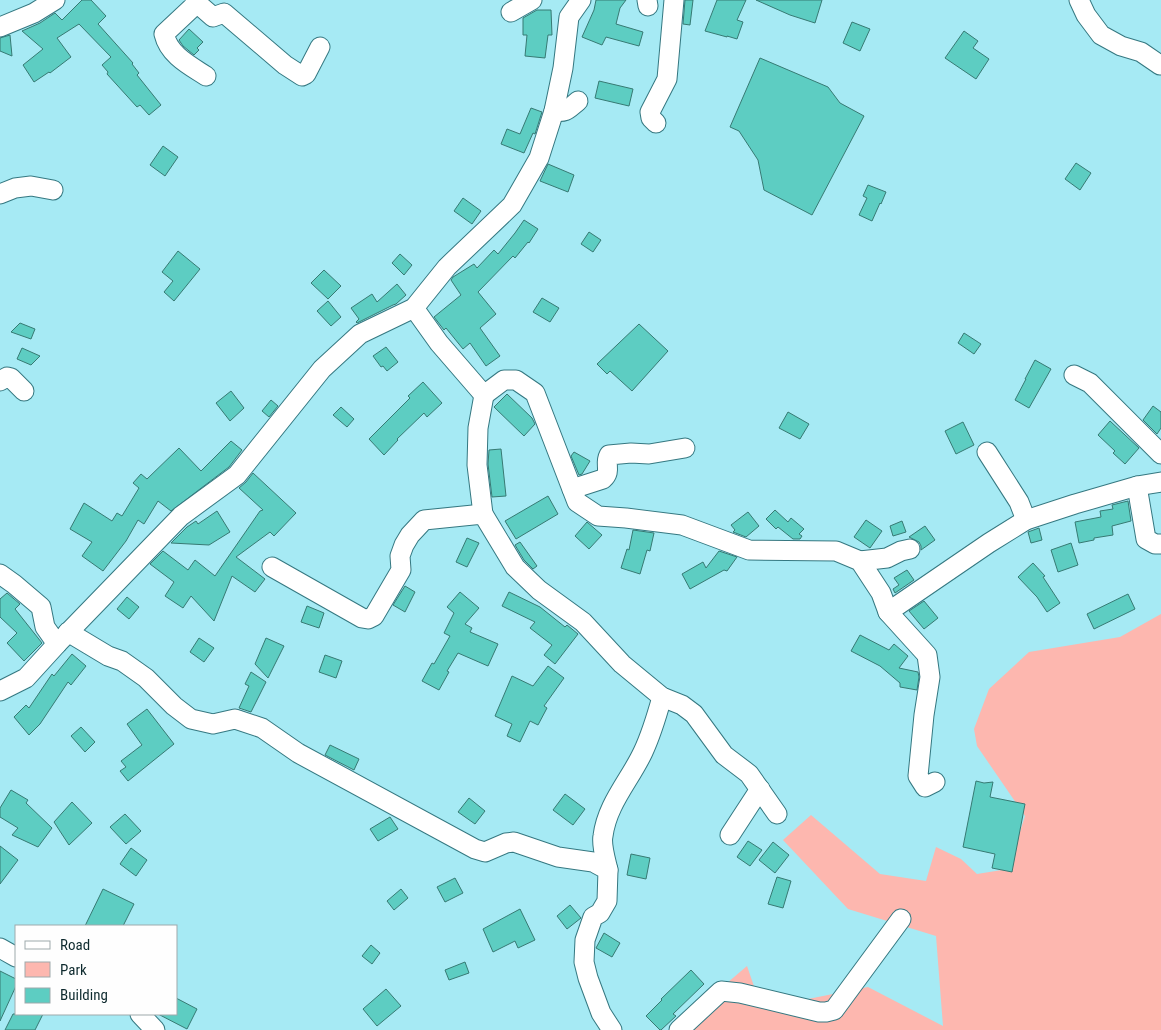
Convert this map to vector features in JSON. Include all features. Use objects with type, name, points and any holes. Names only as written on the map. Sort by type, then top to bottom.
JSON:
[{"type":"street","points":[[0,27],[34,13],[55,0]]},
{"type":"street","points":[[511,12],[532,0]]},
{"type":"street","points":[[0,691],[26,678],[62,638],[181,516],[237,475],[322,369],[360,334],[414,308],[447,267],[512,205],[540,158],[554,111],[563,68],[569,17],[581,0]]},
{"type":"street","points":[[656,123],[651,118],[650,112],[667,79],[674,0]]},
{"type":"street","points":[[1079,0],[1086,15],[1102,35],[1121,46],[1141,52],[1160,65]]},
{"type":"street","points":[[206,76],[181,60],[165,39],[164,34],[196,2],[213,17],[224,13],[285,65],[302,76],[306,74],[320,47]]},
{"type":"street","points":[[554,111],[562,112],[567,110],[578,101]]},
{"type":"street","points":[[0,194],[15,188],[31,186],[53,190]]},
{"type":"street","points":[[414,308],[439,343],[484,395]]},
{"type":"street","points":[[1074,375],[1090,384],[1161,454]]},
{"type":"street","points":[[0,381],[7,377],[11,378],[24,391]]},
{"type":"street","points":[[777,814],[749,774],[724,755],[694,714],[682,705],[662,697],[622,664],[584,622],[539,590],[515,567],[483,514],[476,464],[478,428],[484,395],[504,380],[516,380],[535,393],[577,502],[598,516],[682,525],[749,550],[836,551],[860,561],[887,558],[910,549]]},
{"type":"street","points":[[572,489],[604,479],[608,471],[606,460],[609,455],[649,454],[686,448]]},
{"type":"street","points":[[987,452],[1018,502],[1026,520]]},
{"type":"street","points":[[888,612],[1026,520],[1137,486],[1161,482]]},
{"type":"street","points":[[1137,486],[1146,539],[1155,544],[1161,544]]},
{"type":"street","points":[[272,567],[362,618],[368,619],[374,616],[401,570],[400,556],[404,545],[410,535],[424,520],[483,514]]},
{"type":"street","points":[[860,561],[881,593],[888,612],[927,655],[930,677],[918,776],[924,787],[934,782]]},
{"type":"street","points":[[0,574],[41,607],[45,627],[62,638],[122,661],[146,678],[174,706],[191,719],[213,724],[235,719],[262,728],[298,754],[475,849],[485,852],[514,842],[558,857],[593,862],[608,870]]},
{"type":"street","points":[[612,1030],[601,1013],[588,978],[584,962],[585,940],[593,917],[600,913],[606,901],[608,870],[602,838],[608,815],[643,752],[662,697]]},
{"type":"street","points":[[730,835],[760,789]]},
{"type":"street","points":[[680,1030],[722,991],[740,993],[819,1012],[834,1010],[901,919]]},
{"type":"street","points":[[0,948],[15,956]]},
{"type":"street","points":[[141,1015],[155,1030]]},
{"type":"green space","points":[[1161,614],[1161,1030],[672,1030],[747,966],[757,995],[793,1002],[868,987],[943,1026],[936,936],[848,909],[783,840],[811,815],[880,874],[926,881],[936,847],[961,859],[977,874],[1008,869],[1025,816],[977,746],[974,729],[989,689],[1029,652],[1120,637]]},
{"type":"building","points":[[82,0],[91,0],[106,16],[98,24],[133,63],[139,73],[137,75],[161,105],[149,115],[140,105],[137,107],[107,74],[108,72],[102,65],[111,57],[79,24],[57,38],[71,57],[50,73],[34,82],[23,65],[43,49],[22,31],[40,23],[55,13],[62,20]]},
{"type":"building","points":[[596,0],[626,0],[620,8],[616,24],[643,32],[639,46],[606,37],[602,45],[582,37],[594,10]]},
{"type":"building","points":[[685,0],[693,0],[690,25],[683,24]]},
{"type":"building","points":[[717,0],[746,0],[737,20],[743,22],[737,39],[705,31]]},
{"type":"building","points":[[756,0],[822,0],[815,23],[790,15]]},
{"type":"building","points":[[537,10],[551,10],[552,35],[548,35],[545,58],[525,56],[527,35],[523,35],[523,18]]},
{"type":"building","points":[[852,22],[870,29],[860,51],[843,43]]},
{"type":"building","points":[[189,29],[203,42],[197,48],[199,50],[194,55],[179,40]]},
{"type":"building","points":[[964,31],[978,41],[973,48],[989,59],[976,79],[945,58]]},
{"type":"building","points":[[10,35],[12,56],[0,51],[0,38]]},
{"type":"building","points":[[760,58],[828,87],[840,103],[864,116],[812,215],[764,190],[758,160],[739,131],[730,127]]},
{"type":"building","points":[[599,81],[633,89],[629,106],[595,98]]},
{"type":"building","points":[[531,108],[542,112],[535,134],[533,133],[524,153],[501,144],[507,129],[520,134]]},
{"type":"building","points":[[163,146],[178,157],[165,176],[150,165]]},
{"type":"building","points":[[1076,163],[1091,173],[1080,190],[1065,179]]},
{"type":"building","points":[[548,164],[574,175],[568,192],[540,181]]},
{"type":"building","points":[[868,185],[886,192],[872,221],[859,215],[867,198],[863,196]]},
{"type":"building","points":[[463,198],[481,211],[472,224],[454,211]]},
{"type":"building","points":[[524,220],[538,229],[529,243],[515,258],[513,256],[478,292],[496,314],[480,328],[500,356],[486,366],[470,343],[463,349],[446,328],[444,330],[434,317],[461,295],[451,280],[453,277],[474,264],[477,268],[494,250],[498,254]]},
{"type":"building","points":[[589,232],[601,240],[593,252],[581,244]]},
{"type":"building","points":[[178,251],[200,269],[174,301],[164,292],[173,281],[162,272]]},
{"type":"building","points":[[400,254],[412,265],[404,275],[392,263]]},
{"type":"building","points":[[324,270],[341,286],[328,299],[311,283]]},
{"type":"building","points":[[397,284],[406,295],[396,304],[356,322],[359,319],[351,308],[372,294],[377,302]]},
{"type":"building","points":[[542,298],[559,308],[550,322],[533,312]]},
{"type":"building","points":[[328,301],[341,317],[331,326],[317,311]]},
{"type":"building","points":[[20,323],[35,329],[31,339],[11,332]]},
{"type":"building","points":[[639,324],[668,351],[632,391],[610,371],[607,374],[597,364]]},
{"type":"building","points":[[964,333],[981,344],[974,354],[958,343]]},
{"type":"building","points":[[386,347],[398,362],[387,371],[383,366],[381,367],[373,356]]},
{"type":"building","points":[[22,348],[40,356],[31,365],[17,359]]},
{"type":"building","points":[[1035,360],[1051,369],[1029,408],[1015,400]]},
{"type":"building","points":[[423,382],[442,403],[427,417],[424,413],[397,439],[384,455],[369,439],[410,398],[408,396]]},
{"type":"building","points":[[231,391],[244,408],[230,421],[216,403]]},
{"type":"building","points":[[507,394],[532,418],[535,424],[524,436],[494,407]]},
{"type":"building","points":[[271,400],[278,406],[269,417],[262,411]]},
{"type":"building","points":[[1153,406],[1161,412],[1161,428],[1157,434],[1143,420]]},
{"type":"building","points":[[341,407],[354,419],[347,427],[333,415]]},
{"type":"building","points":[[788,412],[809,424],[800,439],[779,428]]},
{"type":"building","points":[[1110,421],[1139,448],[1125,464],[1113,453],[1115,451],[1098,435]]},
{"type":"building","points":[[963,422],[974,445],[956,454],[945,431]]},
{"type":"building","points":[[231,441],[242,450],[229,467],[171,511],[158,501],[144,524],[138,520],[126,541],[103,571],[82,556],[92,542],[70,529],[84,503],[112,521],[117,513],[122,516],[139,488],[133,483],[141,474],[147,479],[179,448],[201,471]]},
{"type":"building","points":[[501,449],[506,496],[492,497],[488,464],[489,450]]},
{"type":"building","points":[[574,452],[590,461],[582,474],[579,475],[571,456]]},
{"type":"building","points":[[253,473],[296,513],[274,536],[270,532],[236,557],[265,579],[255,592],[232,576],[214,621],[191,596],[183,608],[165,596],[174,582],[150,564],[163,551],[188,570],[195,560],[215,576],[260,511],[263,510],[239,488]]},
{"type":"building","points":[[548,496],[558,514],[516,539],[505,521]]},
{"type":"building","points":[[1128,501],[1131,521],[1112,526],[1113,535],[1079,543],[1075,522],[1101,517],[1100,511],[1113,509],[1112,505]]},
{"type":"building","points":[[775,510],[788,522],[791,518],[804,529],[799,534],[802,536],[800,539],[793,539],[778,527],[776,529],[766,519]]},
{"type":"building","points":[[217,511],[230,532],[209,545],[171,543],[187,527],[196,521],[198,524]]},
{"type":"building","points":[[748,512],[759,526],[746,537],[733,532],[735,530],[731,525]]},
{"type":"building","points":[[866,520],[882,531],[870,548],[854,537]]},
{"type":"building","points":[[902,521],[906,532],[893,536],[890,526]]},
{"type":"building","points":[[587,522],[602,535],[589,549],[575,536]]},
{"type":"building","points":[[925,526],[935,540],[921,550],[919,542],[909,537]]},
{"type":"building","points":[[1039,528],[1042,540],[1031,543],[1028,532]]},
{"type":"building","points":[[633,530],[654,533],[650,551],[647,550],[640,574],[621,568],[627,549],[629,550]]},
{"type":"building","points":[[467,538],[479,543],[467,567],[456,562]]},
{"type":"building","points":[[520,542],[537,566],[533,569],[524,560],[515,545]]},
{"type":"building","points":[[1071,543],[1078,565],[1058,572],[1051,550]]},
{"type":"building","points":[[719,551],[737,557],[727,571],[724,570],[690,589],[682,574],[703,562],[706,568]]},
{"type":"building","points":[[1033,563],[1045,576],[1043,577],[1060,603],[1047,612],[1037,597],[1018,577]]},
{"type":"building","points":[[907,570],[914,580],[895,593],[893,589],[899,585],[894,578]]},
{"type":"building","points":[[405,586],[415,592],[405,612],[393,605]]},
{"type":"building","points":[[460,592],[479,608],[465,624],[472,628],[470,632],[498,644],[488,666],[458,653],[447,671],[449,672],[439,690],[422,681],[450,636],[444,633],[454,613],[447,607]]},
{"type":"building","points":[[509,592],[540,607],[565,627],[567,625],[578,634],[555,664],[544,655],[552,645],[530,628],[535,622],[502,606]]},
{"type":"building","points":[[7,593],[20,604],[15,609],[42,643],[24,661],[7,643],[17,633],[0,617],[0,599]]},
{"type":"building","points":[[1128,594],[1135,609],[1094,629],[1087,614]]},
{"type":"building","points":[[127,597],[139,607],[129,619],[117,609]]},
{"type":"building","points":[[924,601],[938,618],[924,629],[909,611]]},
{"type":"building","points":[[307,606],[324,613],[319,628],[301,622]]},
{"type":"building","points":[[860,635],[889,650],[894,644],[908,656],[899,668],[918,672],[917,690],[900,687],[900,683],[880,666],[851,651]]},
{"type":"building","points":[[199,638],[214,648],[204,662],[190,652]]},
{"type":"building","points":[[266,638],[284,646],[268,678],[255,664]]},
{"type":"building","points":[[72,654],[86,666],[71,685],[68,682],[40,724],[29,735],[14,717],[26,705],[29,708],[52,674],[54,676]]},
{"type":"building","points":[[325,655],[342,661],[336,678],[319,672]]},
{"type":"building","points":[[548,666],[564,678],[544,706],[547,708],[538,725],[530,721],[520,742],[507,736],[512,724],[495,716],[512,676],[533,686]]},
{"type":"building","points":[[251,672],[266,682],[251,712],[239,708],[249,686],[245,684]]},
{"type":"building","points":[[147,709],[174,744],[128,781],[120,771],[126,767],[121,761],[142,745],[127,724]]},
{"type":"building","points":[[81,727],[95,742],[85,752],[71,736]]},
{"type":"building","points":[[330,745],[359,759],[354,770],[325,755]]},
{"type":"building","points":[[976,781],[984,783],[993,782],[990,797],[1025,804],[1012,872],[992,868],[995,854],[963,847]]},
{"type":"building","points":[[11,790],[28,800],[26,803],[52,828],[38,847],[12,835],[18,828],[0,817],[0,808]]},
{"type":"building","points":[[565,794],[585,809],[573,825],[553,810]]},
{"type":"building","points":[[469,798],[485,811],[475,824],[458,812]]},
{"type":"building","points":[[72,802],[92,823],[69,845],[54,822]]},
{"type":"building","points":[[125,814],[141,831],[126,844],[110,827]]},
{"type":"building","points":[[390,817],[398,829],[378,841],[370,829]]},
{"type":"building","points":[[748,841],[762,850],[750,866],[737,857]]},
{"type":"building","points":[[773,842],[789,855],[775,873],[759,860]]},
{"type":"building","points":[[0,846],[18,860],[0,884]]},
{"type":"building","points":[[131,848],[147,860],[136,876],[120,864]]},
{"type":"building","points":[[631,854],[650,858],[646,879],[627,875]]},
{"type":"building","points":[[777,877],[791,881],[783,908],[768,904]]},
{"type":"building","points":[[455,878],[463,893],[445,902],[437,887]]},
{"type":"building","points":[[103,889],[134,904],[124,925],[85,925]]},
{"type":"building","points":[[401,889],[408,898],[394,910],[387,901]]},
{"type":"building","points":[[570,905],[581,918],[567,929],[557,916]]},
{"type":"building","points":[[520,909],[535,940],[518,948],[515,941],[493,952],[483,929]]},
{"type":"building","points":[[604,933],[620,943],[612,957],[596,948]]},
{"type":"building","points":[[371,945],[380,953],[372,964],[362,956]]},
{"type":"building","points":[[465,962],[469,973],[449,980],[445,970]]},
{"type":"building","points":[[691,970],[704,984],[673,1014],[676,1016],[660,1030],[646,1016]]},
{"type":"building","points":[[0,971],[15,978],[15,988],[0,1021]]},
{"type":"building","points":[[386,989],[401,1006],[377,1026],[363,1009]]},
{"type":"building","points":[[178,999],[197,1009],[187,1029],[160,1015],[178,1015]]},
{"type":"building","points":[[13,1014],[42,1015],[35,1030],[5,1030]]}]
